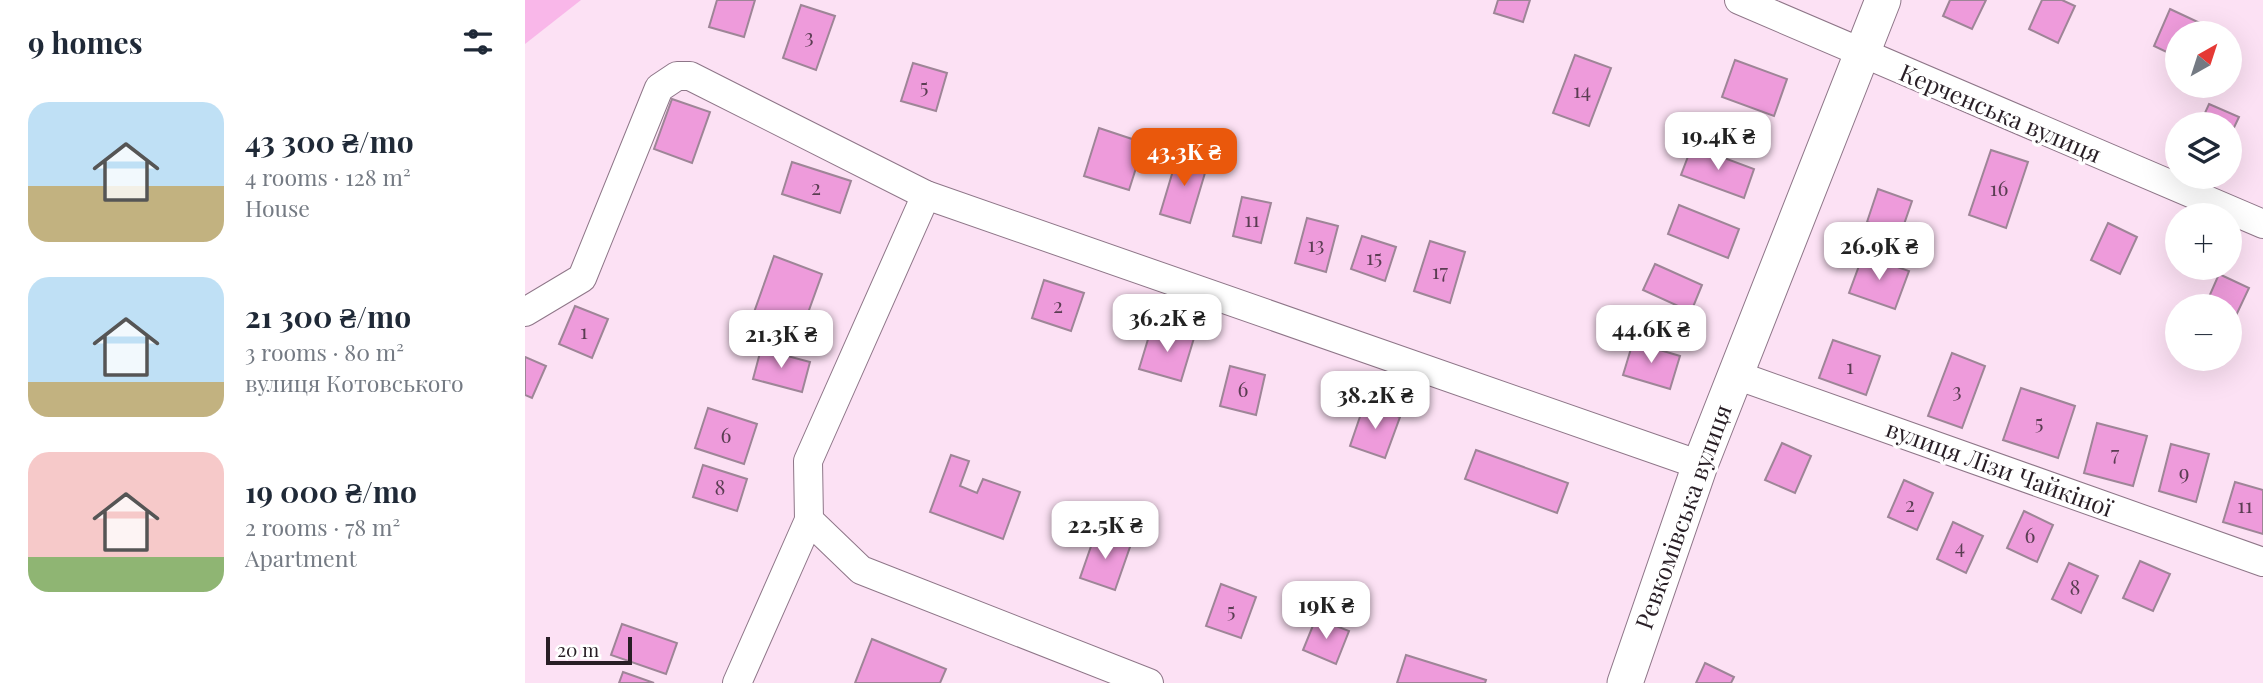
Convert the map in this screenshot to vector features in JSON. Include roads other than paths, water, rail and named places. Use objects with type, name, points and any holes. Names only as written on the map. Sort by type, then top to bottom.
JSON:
[{"type":"street","name":"Керченська вулиця","points":[[1739,0],[1862,55],[2263,224]]},
{"type":"street","name":"Ревкомівська вулиця","points":[[1625,683],[1700,465],[1883,0]]},
{"type":"street","points":[[525,312],[582,278],[659,88],[677,76],[690,76],[926,195],[1700,465]]},
{"type":"street","points":[[737,683],[810,520],[808,461],[926,195]]},
{"type":"street","name":"вулиця Лізи Чайкіної","points":[[1735,375],[2263,562]]},
{"type":"street","points":[[810,520],[861,570],[1149,683]]}]
